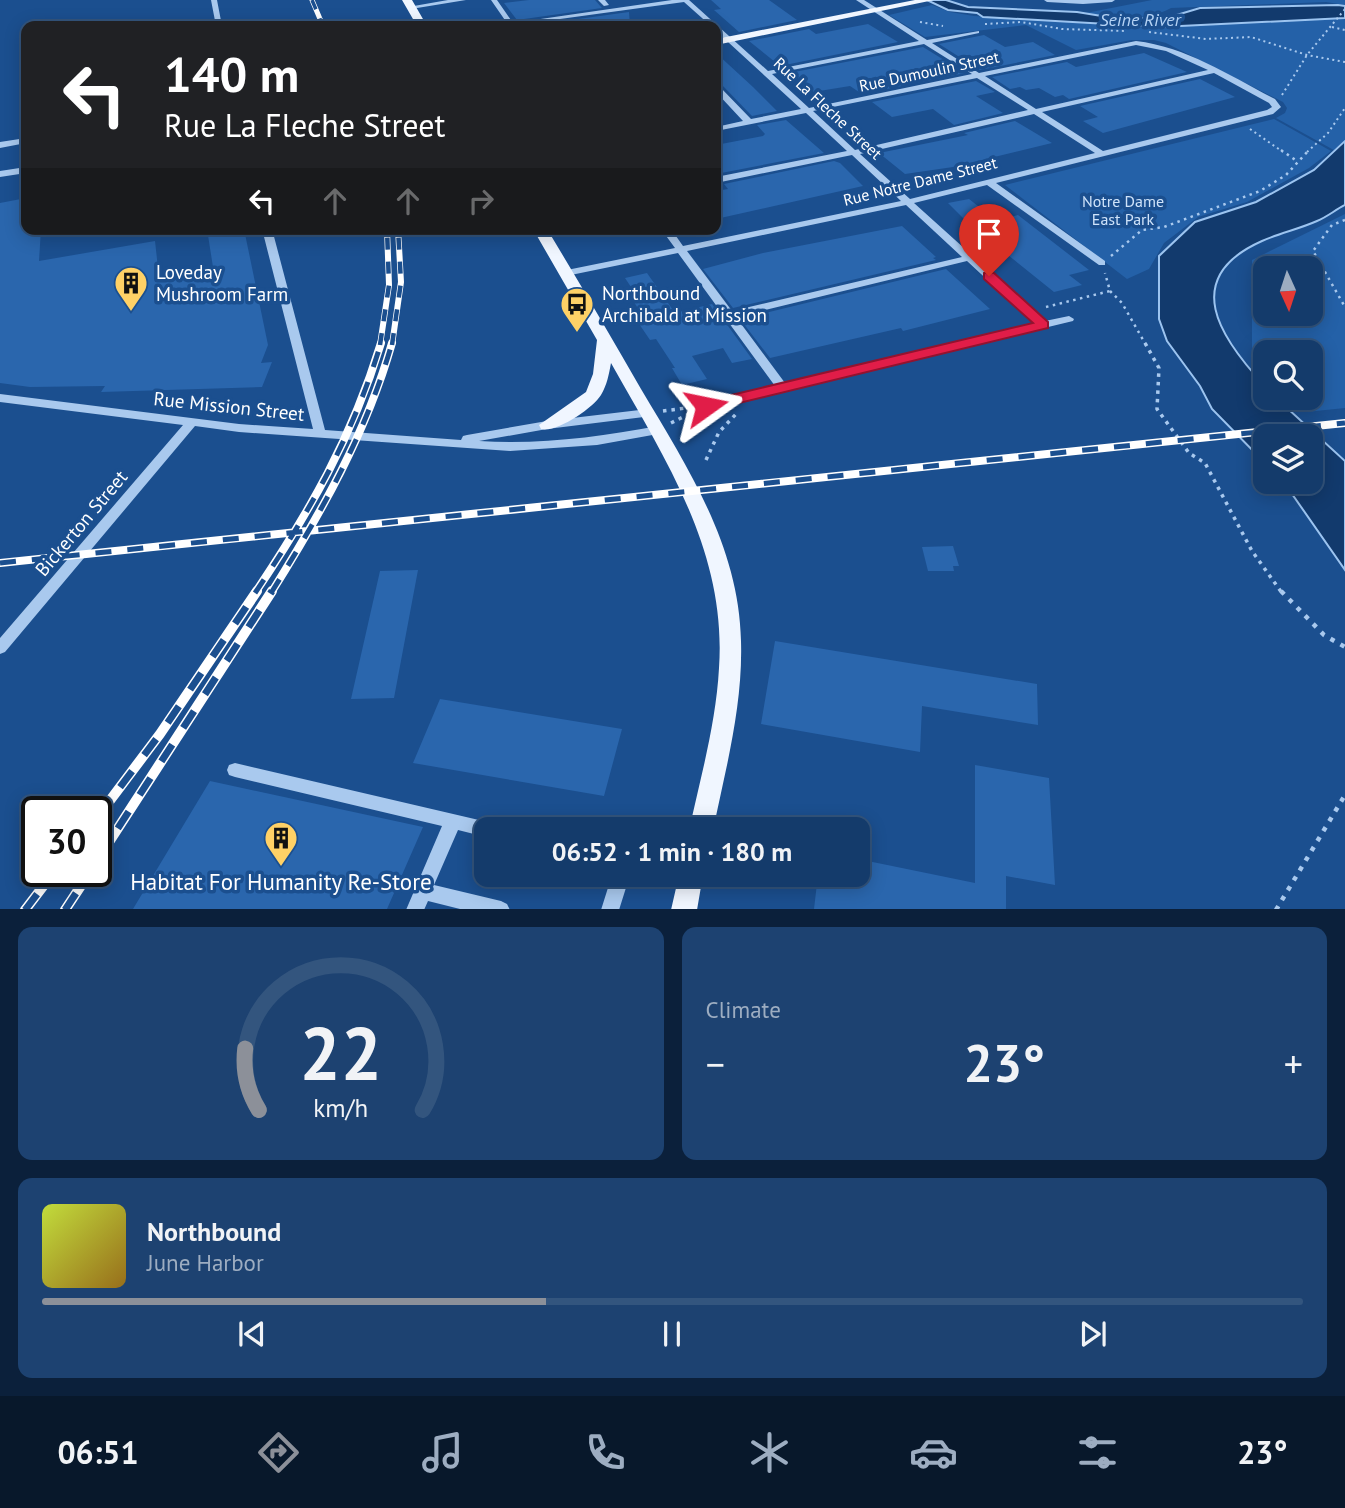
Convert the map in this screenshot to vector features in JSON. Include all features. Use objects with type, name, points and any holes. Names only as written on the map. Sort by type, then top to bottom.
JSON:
[{"type":"main road","points":[[721,27],[866,5],[929,0]]},
{"type":"main road","points":[[409,3],[419,21]]},
{"type":"main road","points":[[721,41],[866,5]]},
{"type":"main road","points":[[544,235],[690,484],[710,528],[724,573],[730,616],[730,675],[704,817]]},
{"type":"main road","points":[[547,425],[578,408],[599,387],[605,340]]},
{"type":"main road","points":[[684,909],[687,887]]},
{"type":"street","points":[[214,0],[218,21]]},
{"type":"street","points":[[409,3],[463,0]]},
{"type":"street","points":[[494,0],[509,21]]},
{"type":"street","points":[[535,21],[621,1],[644,0]]},
{"type":"street","points":[[606,5],[685,0]]},
{"type":"street","name":"Rue La Fleche Street","points":[[685,0],[708,21]]},
{"type":"street","points":[[1047,0],[1112,0]]},
{"type":"street","points":[[866,5],[1101,153]]},
{"type":"street","name":"Rue La Fleche Street","points":[[721,32],[1043,325]]},
{"type":"street","points":[[767,73],[977,32]]},
{"type":"street","name":"Rue Dumoulin Street","points":[[721,128],[809,112],[1130,43],[1148,43]]},
{"type":"street","points":[[1148,43],[1163,46],[1274,104]]},
{"type":"street","points":[[721,179],[1213,71]]},
{"type":"street","points":[[721,94],[750,123]]},
{"type":"street","name":"Rue Notre Dame Street","points":[[566,273],[906,201],[1240,120],[1269,112],[1274,104]]},
{"type":"street","points":[[0,145],[21,142]]},
{"type":"street","points":[[0,174],[21,171]]},
{"type":"street","points":[[988,181],[1102,263]]},
{"type":"street","points":[[269,235],[320,434]]},
{"type":"street","points":[[670,235],[783,388]]},
{"type":"street","points":[[729,314],[969,258]]},
{"type":"street","points":[[706,406],[1069,318]]},
{"type":"street","name":"Rue Mission Street","points":[[0,398],[191,422],[510,447],[633,436],[653,422]]},
{"type":"street","name":"Bickerton Street","points":[[0,648],[191,422]]},
{"type":"street","name":"Rue Mission Street","points":[[456,442],[547,425],[653,422]]},
{"type":"street","points":[[235,770],[474,826]]},
{"type":"street","points":[[415,909],[453,821]]},
{"type":"street","points":[[610,909],[617,887]]},
{"type":"street","points":[[423,891],[501,909]]},
{"type":"path","points":[[1274,104],[1307,55],[1345,9]]},
{"type":"path","points":[[914,20],[951,27]]},
{"type":"path","points":[[984,24],[1021,22],[1062,29],[1131,31]]},
{"type":"path","points":[[1332,27],[1345,30]]},
{"type":"path","points":[[1145,32],[1206,39],[1251,37],[1307,55],[1345,62]]},
{"type":"path","points":[[1345,108],[1328,132],[1286,175],[1260,191],[1164,227],[1142,230],[1102,263],[1110,291],[1122,303],[1159,368],[1157,409],[1189,453],[1205,463],[1252,551],[1284,595],[1324,635],[1345,647]]},
{"type":"path","points":[[1240,120],[1258,136],[1297,161]]},
{"type":"path","points":[[1345,220],[1332,225],[1313,251],[1345,307]]},
{"type":"path","points":[[1046,307],[1110,291]]},
{"type":"path","points":[[706,460],[719,432],[748,397]]},
{"type":"path","points":[[653,422],[706,406]]},
{"type":"path","points":[[653,422],[706,406]]},
{"type":"path","points":[[1276,909],[1345,795]]},
{"type":"green space","points":[[1152,0],[1345,0],[1345,5],[1326,2],[1171,8],[1151,16],[1130,18],[1086,13]]},
{"type":"green space","points":[[932,5],[950,12],[974,16],[1159,25],[1312,15],[1345,17],[1345,148],[1341,154],[1276,118],[1285,113],[1287,108],[1283,102],[1166,43],[1132,40],[1076,50],[1026,25],[925,37],[889,15]]},
{"type":"green space","name":"Notre Dame East Park","points":[[1274,119],[1331,151],[1309,168],[1247,202],[1198,217],[1164,243],[1149,269],[1127,279],[1005,185]]},
{"type":"green space","points":[[1345,214],[1345,408],[1306,412],[1304,410],[1323,410],[1323,340],[1253,340],[1252,349],[1252,260],[1253,326],[1323,326],[1323,256],[1260,256]]},
{"type":"water","name":"Seine River","points":[[927,0],[946,0],[968,7],[1077,12],[1120,19],[1170,17],[1200,8],[1338,5],[1345,6],[1345,18],[1160,27],[983,17],[977,13],[948,10]]},
{"type":"water","points":[[1345,141],[1345,205],[1321,219],[1262,241],[1236,256],[1221,273],[1215,290],[1216,309],[1222,329],[1253,372],[1253,410],[1289,410],[1305,424],[1253,424],[1253,451],[1212,409],[1200,386],[1167,341],[1159,319],[1159,256],[1195,222],[1256,202],[1314,170]]},
{"type":"water","points":[[1323,441],[1345,461],[1345,570],[1292,494],[1323,494]]},
{"type":"building","points":[[529,0],[595,0],[602,8],[517,20],[504,3]]},
{"type":"building","points":[[711,0],[769,0],[797,20],[739,32],[714,10],[721,9]]},
{"type":"building","points":[[629,12],[630,21],[563,21]]},
{"type":"building","points":[[868,24],[898,42],[780,66],[749,41],[809,29],[816,34]]},
{"type":"building","points":[[984,35],[1005,47],[1033,42],[1055,55],[980,70],[939,44]]},
{"type":"building","points":[[923,47],[965,73],[862,94],[850,86],[813,92],[789,73]]},
{"type":"building","points":[[1144,53],[1187,72],[1069,99],[1063,95],[1055,97],[1039,88],[1010,89],[992,77],[1067,62],[1076,67]]},
{"type":"building","points":[[721,58],[777,111],[752,116],[721,84]]},
{"type":"building","points":[[1200,79],[1235,97],[1103,133],[1083,121],[1098,117],[1080,106]]},
{"type":"building","points":[[976,81],[995,92],[976,96],[1003,113],[954,125],[933,109],[892,117],[872,102]]},
{"type":"building","points":[[786,120],[824,153],[721,173],[721,144],[763,136],[765,134],[757,125]]},
{"type":"building","points":[[1015,121],[1052,143],[953,167],[905,174],[879,153],[968,135],[964,133]]},
{"type":"building","points":[[834,161],[840,163],[863,186],[721,218],[721,190],[728,189],[724,184]]},
{"type":"building","name":"Loveday Mushroom Farm","points":[[21,199],[21,235],[41,235],[39,261],[155,241],[159,277],[213,267],[208,235],[245,235],[268,345],[261,363],[272,362],[262,387],[101,392],[105,386],[30,387],[0,383],[0,203]]},
{"type":"building","points":[[969,199],[997,221],[1018,215],[1089,270],[1069,275],[1082,285],[1054,292],[993,243],[988,244],[967,226],[971,226],[948,203]]},
{"type":"building","points":[[902,226],[936,257],[933,258],[936,260],[733,308],[703,269],[763,253]]},
{"type":"building","points":[[946,269],[990,309],[903,331],[901,328],[770,358],[740,319]]},
{"type":"building","points":[[647,273],[675,313],[712,304],[752,359],[732,363],[723,348],[692,356],[707,379],[682,385],[672,368],[675,368],[656,339],[650,340],[631,312],[639,310],[629,294],[635,293],[625,278]]},
{"type":"building","points":[[953,546],[959,566],[953,566],[954,571],[928,571],[922,547]]},
{"type":"building","points":[[418,570],[394,698],[351,699],[380,571]]},
{"type":"building","points":[[775,641],[1037,684],[1038,725],[922,706],[920,752],[761,724]]},
{"type":"building","points":[[440,699],[622,729],[604,796],[413,763]]},
{"type":"building","points":[[975,765],[1049,778],[1055,885],[1006,876],[1006,909],[814,909],[817,887],[870,887],[870,861],[975,883]]},
{"type":"building","name":"Habitat For Humanity Re-Store","points":[[210,781],[423,827],[387,909],[133,909]]},
{"type":"railway","points":[[312,0],[321,21]]},
{"type":"railway","points":[[380,345],[389,285],[387,235]]},
{"type":"railway","points":[[392,345],[401,282],[398,235]]},
{"type":"railway","points":[[294,532],[343,442],[370,378],[381,343]]},
{"type":"railway","points":[[308,531],[355,441],[392,343]]},
{"type":"railway","points":[[308,531],[1345,423]]},
{"type":"railway","points":[[271,593],[308,531]]},
{"type":"railway","points":[[294,532],[308,531]]},
{"type":"railway","points":[[0,563],[294,532]]},
{"type":"railway","points":[[255,593],[294,532]]},
{"type":"railway","points":[[112,798],[160,734],[257,591]]},
{"type":"railway","points":[[112,837],[272,591]]},
{"type":"railway","points":[[26,909],[43,887]]},
{"type":"railway","points":[[66,909],[80,887]]},
{"type":"place","name":"Loveday Mushroom Farm","points":[[131,313]]},
{"type":"place","name":"Northbound Archibald at Mission","points":[[577,334]]},
{"type":"place","name":"Habitat For Humanity Re-Store","points":[[281,868]]},
{"type":"route","points":[[706,406],[1043,325],[989,276]]}]
